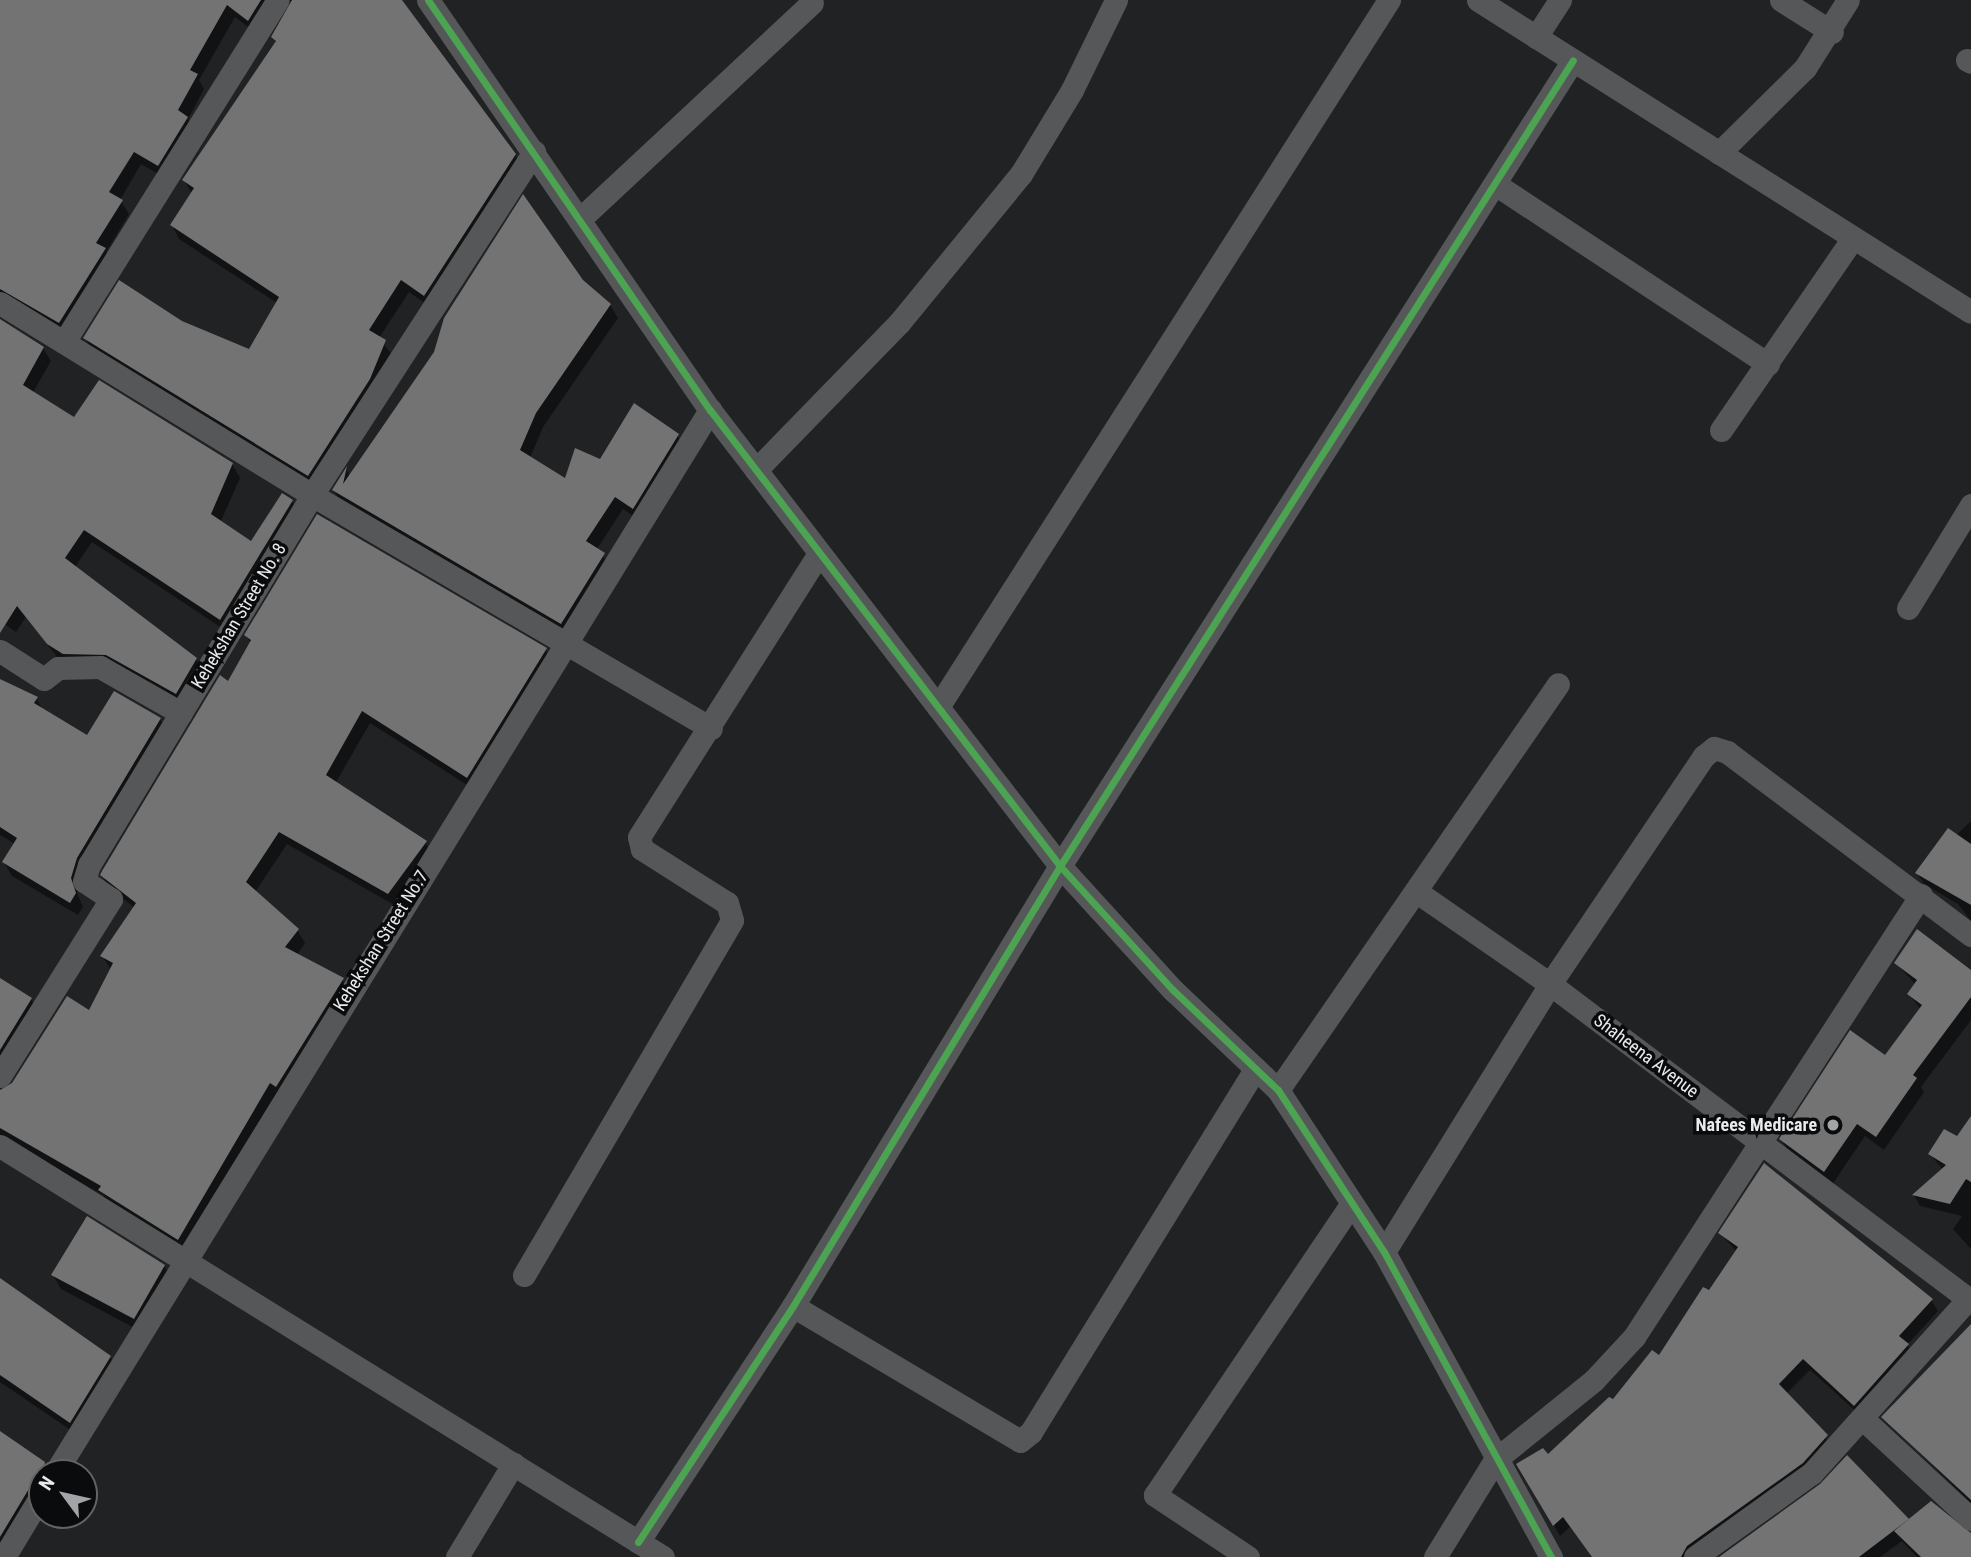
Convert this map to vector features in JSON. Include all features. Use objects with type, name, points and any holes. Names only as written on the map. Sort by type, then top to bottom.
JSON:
[{"type":"street","points":[[64,342],[278,0]]},
{"type":"street","points":[[428,0],[710,410],[1060,866],[1173,990],[1278,1090],[1384,1252],[1495,1460],[1551,1557]]},
{"type":"street","points":[[756,470],[900,323],[1021,174],[1072,90],[1116,0]]},
{"type":"street","points":[[938,707],[1389,0]]},
{"type":"street","points":[[1478,0],[1971,312]]},
{"type":"street","points":[[1536,37],[1560,0]]},
{"type":"street","points":[[1781,0],[1832,32]]},
{"type":"street","points":[[1719,153],[1805,68],[1832,32],[1848,0]]},
{"type":"street","points":[[580,219],[812,2]]},
{"type":"street","points":[[638,1542],[793,1306],[1060,866],[1573,60]]},
{"type":"street","name":"Kehekshan Street No. 8","points":[[0,1076],[111,899],[84,881],[89,865],[312,495],[534,152]]},
{"type":"street","points":[[1495,184],[1768,363]]},
{"type":"street","points":[[1721,430],[1853,238]]},
{"type":"street","points":[[0,303],[312,495],[711,728]]},
{"type":"street","name":"Kehekshan Street No.7","points":[[63,1459],[183,1260],[710,410]]},
{"type":"street","points":[[1908,608],[1971,505]]},
{"type":"street","points":[[524,1275],[728,932],[732,909],[727,903],[638,845],[819,553]]},
{"type":"street","points":[[0,651],[44,679],[58,668],[100,667],[181,712]]},
{"type":"street","points":[[1278,1090],[1558,684]]},
{"type":"street","points":[[1384,1252],[1550,984],[1704,756],[1714,748],[1727,752],[1971,935]]},
{"type":"street","name":"Shaheena Avenue","points":[[1417,892],[1550,984],[1970,1300]]},
{"type":"street","points":[[1435,1557],[1495,1460],[1594,1380],[1634,1337],[1921,895]]},
{"type":"street","points":[[793,1306],[1020,1441],[1031,1432],[1255,1069]]},
{"type":"street","points":[[0,1146],[663,1557]]},
{"type":"street","points":[[1234,1553],[1155,1495],[1352,1203]]},
{"type":"street","points":[[1695,1557],[1812,1473],[1864,1420],[1970,1300]]},
{"type":"street","points":[[1864,1420],[1971,1519]]},
{"type":"street","points":[[457,1557],[513,1464]]},
{"type":"street","points":[[4,1557],[28,1517]]},
{"type":"building","points":[[0,0],[261,0],[248,21],[227,5],[190,70],[198,74],[178,110],[188,117],[158,166],[134,152],[109,192],[123,200],[96,243],[106,248],[59,323],[0,289]]},
{"type":"building","points":[[292,0],[402,0],[516,154],[424,296],[401,280],[369,330],[386,340],[370,379],[308,476],[83,338],[119,280],[182,321],[249,349],[279,297],[170,225],[194,188],[182,180],[276,41],[271,37]]},
{"type":"building","points":[[523,194],[583,280],[611,304],[536,413],[520,450],[565,478],[575,448],[600,459],[634,403],[679,434],[633,509],[615,497],[586,541],[605,553],[561,624],[332,490],[347,466],[343,484],[434,352],[444,318]]},
{"type":"building","points":[[0,319],[44,347],[23,385],[74,417],[99,380],[233,463],[211,514],[251,541],[282,493],[293,500],[220,620],[84,530],[65,558],[197,658],[176,694],[106,655],[63,654],[47,644],[17,606],[0,633]]},
{"type":"building","points":[[317,514],[547,648],[467,778],[362,711],[326,775],[427,841],[388,894],[279,832],[246,882],[299,929],[285,947],[344,978],[276,1087],[270,1083],[178,1240],[98,1190],[101,1186],[0,1128],[0,1090],[12,1083],[67,996],[89,1010],[113,963],[100,956],[136,903],[100,875],[220,675],[228,681],[251,640],[244,635]]},
{"type":"building","points":[[0,679],[38,697],[34,703],[87,735],[114,691],[161,718],[77,858],[71,878],[76,893],[70,903],[2,862],[17,838],[0,827]]},
{"type":"building","points":[[1948,828],[1971,844],[1971,905],[1915,873]]},
{"type":"building","points":[[1917,929],[1971,970],[1971,997],[1913,1075],[1917,1078],[1876,1137],[1857,1124],[1824,1172],[1779,1139],[1850,1030],[1885,1055],[1922,1005],[1907,994],[1917,980],[1894,963]]},
{"type":"building","points":[[0,978],[32,998],[0,1050]]},
{"type":"building","points":[[1971,1116],[1971,1182],[1966,1179],[1950,1204],[1912,1195],[1946,1165],[1928,1154],[1944,1129],[1957,1136]]},
{"type":"building","points":[[1764,1163],[1933,1299],[1899,1336],[1909,1344],[1854,1406],[1803,1359],[1779,1384],[1828,1435],[1803,1463],[1687,1546],[1681,1557],[1592,1557],[1563,1517],[1553,1526],[1516,1464],[1543,1448],[1548,1454],[1609,1397],[1613,1399],[1652,1350],[1659,1355],[1703,1287],[1709,1290],[1738,1247],[1718,1233]]},
{"type":"building","points":[[87,1216],[165,1265],[134,1319],[51,1275]]},
{"type":"building","points":[[0,1278],[111,1356],[70,1423],[0,1375]]},
{"type":"building","points":[[1971,1324],[1971,1500],[1881,1417]]},
{"type":"building","points":[[0,1431],[41,1459],[28,1459],[28,1490],[0,1537]]},
{"type":"building","points":[[1847,1455],[1909,1519],[1859,1557],[1719,1557],[1820,1484]]},
{"type":"building","points":[[1931,1501],[1971,1533],[1971,1557],[1921,1557],[1894,1531]]},
{"type":"cycle path","points":[[428,0],[710,410],[1060,866],[1173,990],[1278,1090],[1384,1252],[1551,1557]]},
{"type":"cycle path","points":[[638,1542],[793,1306],[1060,866],[1573,60]]},
{"type":"place","name":"Nafees Medicare","points":[[1833,1125]]}]
